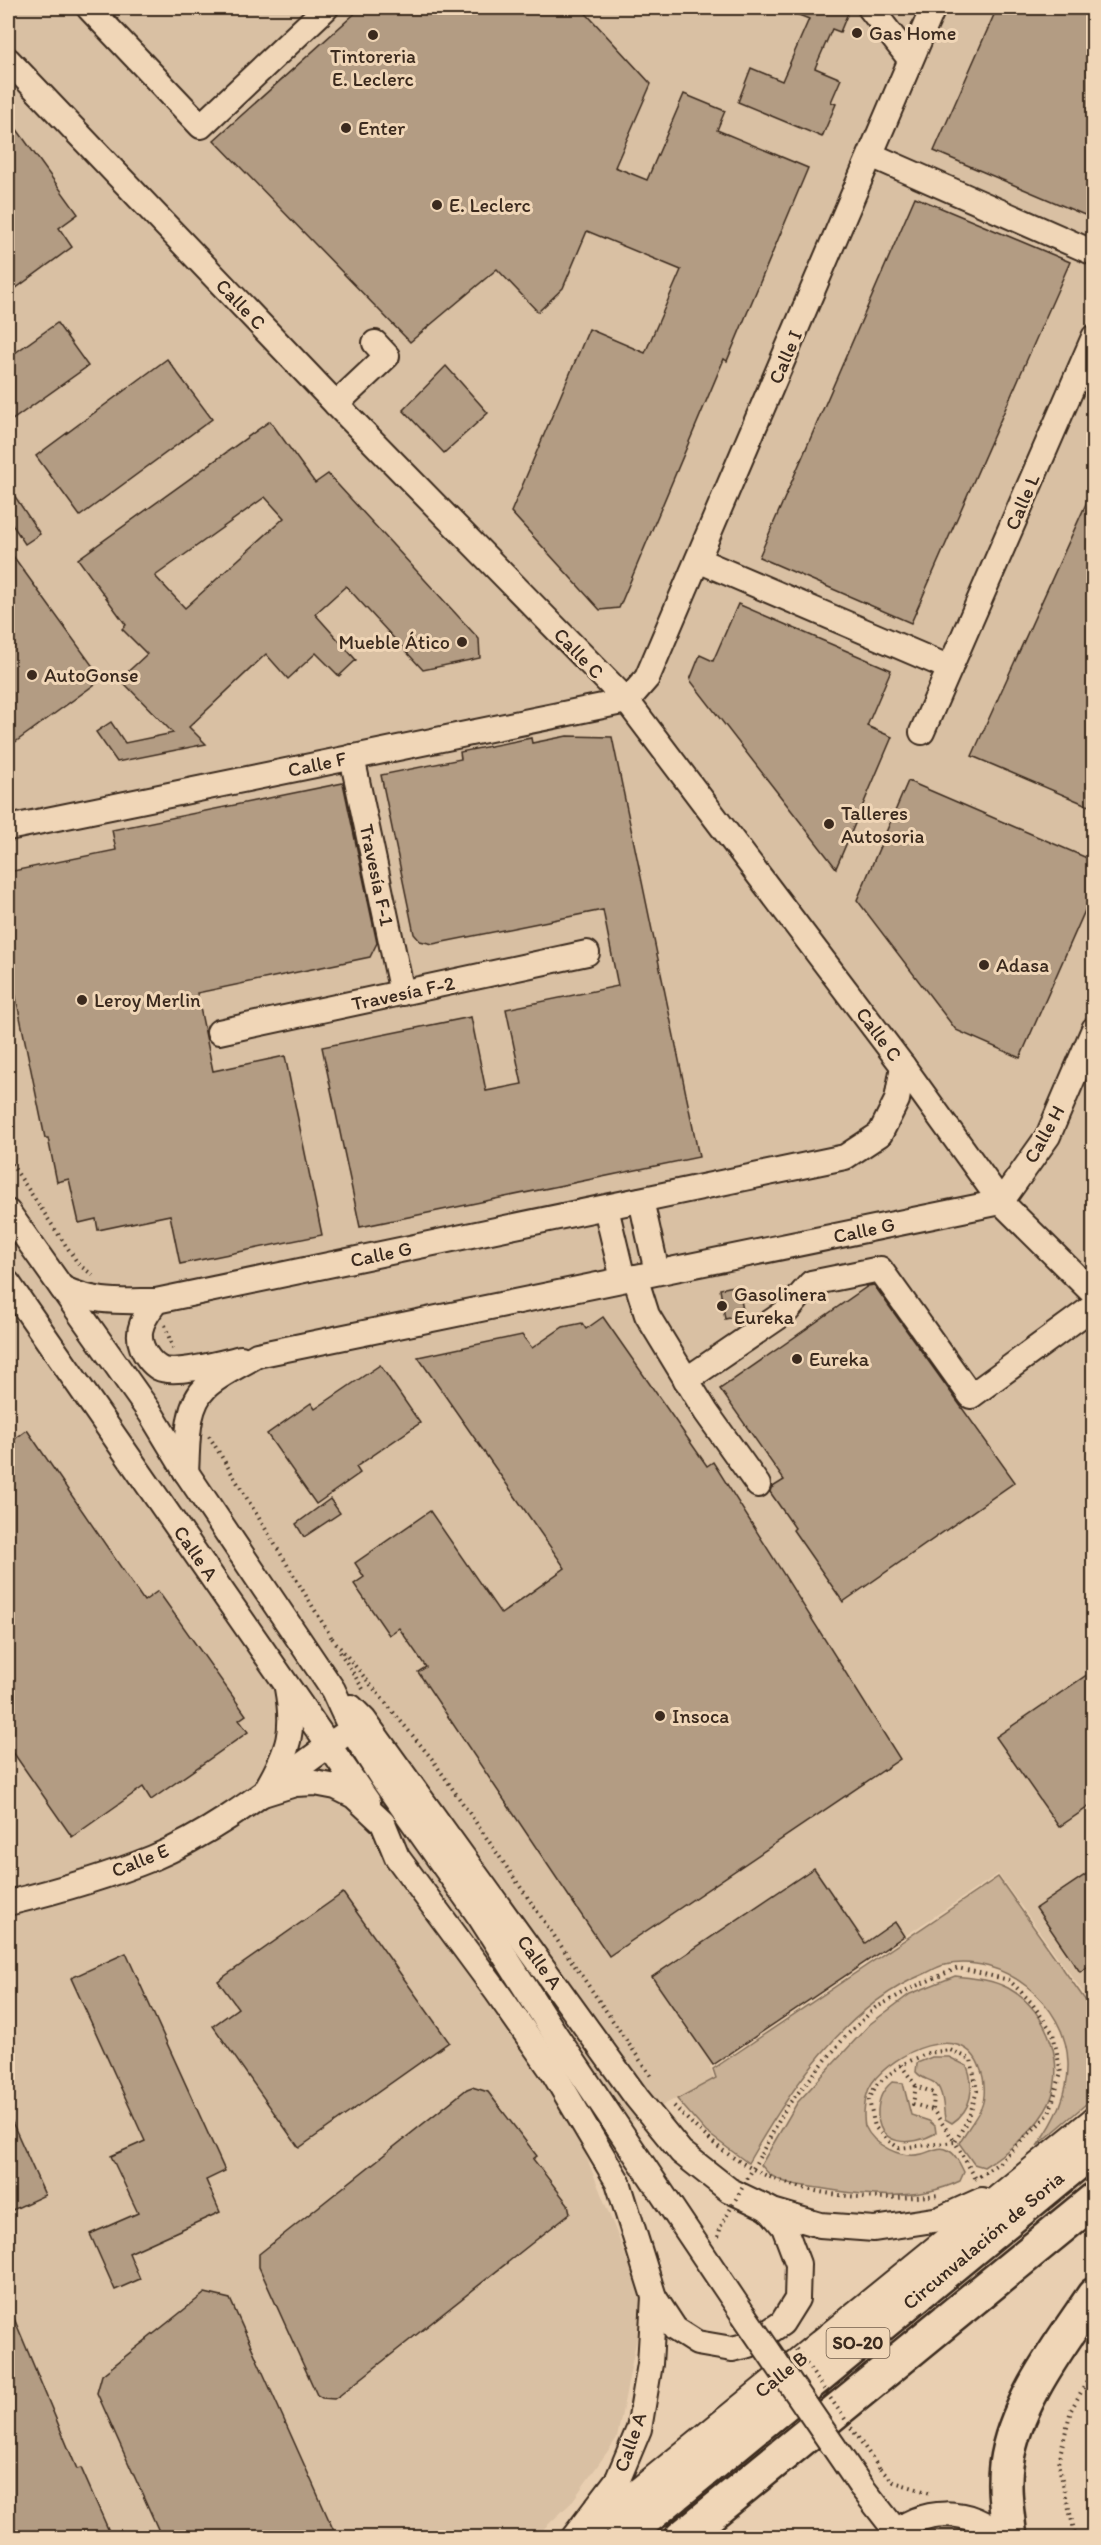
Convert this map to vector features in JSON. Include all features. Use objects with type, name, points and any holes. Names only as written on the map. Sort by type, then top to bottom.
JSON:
[{"type":"highway","name":"Circunvalación de Soria","points":[[622,2538],[1094,2149]]},
{"type":"highway","name":"Circunvalación de Soria","points":[[681,2538],[1094,2200]]},
{"type":"highway","points":[[1011,2538],[1005,2500],[1006,2464],[1015,2424],[1049,2362],[1094,2295]]},
{"type":"street","points":[[89,8],[201,126],[326,8]]},
{"type":"street","points":[[870,8],[910,59]]},
{"type":"street","name":"Calle I","points":[[627,701],[647,678],[933,8]]},
{"type":"street","name":"Calle C","points":[[8,60],[336,404],[627,701],[903,1066],[1001,1202],[1094,1294]]},
{"type":"street","points":[[871,155],[1094,253]]},
{"type":"street","name":"Calle L","points":[[922,732],[1094,337]]},
{"type":"street","points":[[336,404],[387,356],[375,343]]},
{"type":"street","points":[[698,560],[950,668]]},
{"type":"street","name":"Calle F","points":[[8,828],[627,701]]},
{"type":"street","name":"Travesía F-1","points":[[352,757],[402,993]]},
{"type":"street","name":"Travesía F-2","points":[[219,1032],[587,953]]},
{"type":"street","name":"Calle H","points":[[1001,1202],[1047,1136],[1094,1029]]},
{"type":"street","name":"Calle G","points":[[62,1288],[82,1298],[96,1300],[156,1301],[845,1158],[880,1134],[897,1100],[903,1066]]},
{"type":"street","points":[[641,1200],[639,1276],[647,1315],[706,1412],[758,1485]]},
{"type":"street","name":"Calle G","points":[[156,1301],[144,1316],[140,1332],[142,1347],[150,1361],[161,1370],[180,1370],[1001,1202]]},
{"type":"street","points":[[606,1208],[639,1276]]},
{"type":"street","name":"Calle A","points":[[8,1212],[151,1414],[186,1472],[333,1690],[351,1729],[382,1778],[480,1917],[555,2034],[893,2534]]},
{"type":"street","points":[[686,1380],[787,1311],[811,1283],[880,1269],[971,1396],[1094,1306]]},
{"type":"street","name":"Calle A","points":[[8,1283],[383,1823],[410,1848],[555,2034]]},
{"type":"street","name":"Calle G","points":[[186,1472],[188,1434],[200,1394],[207,1386],[257,1355]]},
{"type":"street","name":"Calle E","points":[[263,1794],[283,1758],[291,1734],[292,1713],[285,1680]]},
{"type":"street","name":"Calle A","points":[[333,1690],[364,1720],[637,2098],[681,2152],[729,2190],[768,2210],[820,2225],[873,2229],[940,2218],[1009,2189]]},
{"type":"street","name":"Calle E","points":[[8,1903],[66,1888],[154,1857],[212,1826],[263,1794],[351,1729]]},
{"type":"street","name":"Calle E","points":[[263,1794],[295,1784],[315,1783],[336,1787],[354,1796],[383,1823]]},
{"type":"street","name":"Calle A","points":[[383,1823],[397,1857],[553,2072],[618,2182],[654,2297],[675,2329],[697,2343],[732,2349],[749,2345],[782,2323],[797,2299],[798,2264],[784,2227],[768,2210]]},
{"type":"street","name":"Calle B","points":[[580,2538],[1094,2119]]},
{"type":"street","name":"Calle A","points":[[573,2538],[618,2479],[639,2429],[650,2364],[654,2297]]},
{"type":"street","points":[[893,2534],[919,2518],[945,2513],[971,2518],[994,2530],[1001,2538]]},
{"type":"path","points":[[332,1638],[432,1759],[653,2080]]},
{"type":"path","points":[[718,2237],[787,2106],[845,2037],[875,2008],[916,1986],[958,1968],[1009,1980],[1024,1995],[1053,2033],[1061,2073],[1049,2114],[999,2163],[969,2183]]},
{"type":"path","points":[[950,2050],[970,2059],[977,2091],[969,2117],[955,2142],[899,2148],[886,2139],[875,2127],[869,2100],[876,2085],[901,2065],[928,2053],[950,2050]]},
{"type":"path","points":[[901,2065],[916,2086],[934,2093],[933,2110],[976,2179]]},
{"type":"path","points":[[916,2086],[913,2104],[933,2110]]},
{"type":"path","points":[[666,2098],[704,2135],[743,2164],[782,2183],[847,2196],[904,2199],[944,2194]]},
{"type":"path","points":[[794,2346],[880,2469]]},
{"type":"path","points":[[1076,2538],[1058,2463],[1071,2410],[1094,2369]]},
{"type":"shaded area","points":[[8,8],[1093,8],[1093,2006],[998,1874],[710,2066],[714,2078],[583,2148],[644,2302],[617,2438],[571,2503],[535,2537],[8,2538]]},
{"type":"shaded area","points":[[998,1877],[1093,2011],[1093,2098],[1037,2146],[1060,2108],[1066,2086],[1068,2063],[1065,2041],[1044,2003],[1028,1987],[1009,1975],[988,1967],[967,1963],[940,1966],[895,1988],[844,2029],[801,2080],[748,2163],[706,2132],[677,2099],[716,2078],[713,2069]]},
{"type":"shaded area","points":[[955,1976],[989,1981],[1008,1988],[1035,2011],[1044,2026],[1055,2060],[1056,2078],[1045,2111],[1033,2127],[1009,2149],[984,2167],[974,2164],[959,2143],[983,2104],[984,2088],[980,2068],[971,2053],[959,2045],[944,2043],[928,2046],[895,2061],[872,2083],[865,2101],[865,2126],[875,2140],[897,2153],[914,2155],[938,2149],[948,2150],[956,2157],[964,2172],[960,2181],[943,2188],[908,2195],[872,2195],[796,2185],[772,2176],[761,2165],[797,2103],[870,2024],[910,1994]]},
{"type":"shaded area","points":[[932,2057],[949,2057],[967,2066],[971,2082],[970,2098],[964,2112],[952,2123],[945,2119],[941,2093],[937,2085],[916,2072],[917,2063]]},
{"type":"shaded area","points":[[892,2082],[903,2083],[911,2115],[929,2121],[935,2126],[936,2133],[927,2138],[907,2142],[897,2141],[883,2131],[879,2122],[878,2110],[882,2094]]},
{"type":"shaded area","points":[[907,2526],[953,2526],[973,2537],[888,2538]]},
{"type":"building","name":"E. Leclerc","points":[[361,8],[581,8],[651,84],[615,167],[647,180],[684,94],[725,111],[717,130],[808,168],[619,608],[600,610],[511,512],[589,329],[645,353],[681,270],[587,231],[563,288],[538,312],[497,269],[410,342],[214,140]]},
{"type":"building","points":[[781,8],[850,8],[840,32],[832,29],[815,68],[841,79],[831,102],[836,104],[822,137],[738,102],[751,68],[782,81],[809,19]]},
{"type":"building","points":[[997,8],[1094,8],[1094,201],[1087,216],[934,151]]},
{"type":"building","points":[[8,117],[78,214],[59,228],[72,247],[8,294]]},
{"type":"building","points":[[915,197],[1070,262],[911,623],[759,557]]},
{"type":"building","points":[[57,323],[88,366],[8,423],[8,358]]},
{"type":"building","points":[[167,359],[212,419],[80,516],[36,456]]},
{"type":"building","points":[[446,366],[488,413],[444,453],[403,410]]},
{"type":"building","points":[[270,421],[315,483],[328,474],[479,639],[480,658],[423,670],[346,586],[315,614],[356,660],[339,676],[316,653],[288,679],[266,654],[189,727],[206,744],[117,762],[96,732],[111,722],[125,743],[173,733],[120,679],[147,654],[122,629],[126,625],[78,559]],"holes":[[[265,497],[284,518],[185,608],[155,576]]]},
{"type":"building","points":[[8,486],[40,534],[25,544],[8,518]]},
{"type":"building","points":[[1094,486],[1094,808],[972,756]]},
{"type":"building","points":[[8,549],[102,679],[14,743],[8,733]]},
{"type":"building","points":[[738,604],[891,670],[867,726],[892,737],[836,868],[690,680],[700,655],[713,661]]},
{"type":"building","points":[[567,736],[612,737],[699,1157],[360,1227],[322,1047],[471,1017],[486,1091],[522,1084],[506,1009],[618,986],[603,910],[433,944],[420,941],[414,934],[381,775],[461,759],[460,752],[531,738],[532,743]]},
{"type":"building","name":"Adasa","points":[[908,781],[1094,861],[1094,890],[1020,1058],[956,1030],[857,900]]},
{"type":"building","points":[[343,783],[377,943],[370,957],[197,993],[213,1071],[285,1056],[322,1235],[180,1264],[170,1215],[98,1230],[96,1219],[79,1223],[69,1179],[57,1182],[48,1138],[45,1138],[8,959],[8,872],[116,850],[112,830]]},
{"type":"building","points":[[738,1285],[744,1315],[725,1319],[720,1289]]},
{"type":"building","points":[[874,1285],[1015,1482],[843,1602],[793,1530],[795,1528],[770,1492],[771,1488],[784,1480],[720,1389],[868,1286]]},
{"type":"building","name":"Insoca","points":[[603,1317],[707,1466],[713,1462],[900,1759],[609,1956],[418,1672],[426,1667],[399,1628],[389,1635],[354,1584],[364,1577],[355,1563],[430,1511],[501,1614],[565,1568],[418,1357],[522,1335],[532,1348],[563,1327],[582,1323],[586,1329]]},
{"type":"building","points":[[380,1365],[420,1423],[356,1467],[360,1473],[316,1504],[267,1434],[311,1403],[315,1409]]},
{"type":"building","points":[[27,1430],[144,1601],[158,1591],[246,1715],[239,1720],[248,1732],[151,1800],[143,1787],[72,1837],[8,1745],[8,1444]]},
{"type":"building","points":[[330,1499],[340,1513],[304,1537],[296,1524]]},
{"type":"building","points":[[1094,1670],[1094,1803],[1059,1827],[996,1737]]},
{"type":"building","points":[[814,1868],[865,1943],[895,1922],[904,1936],[713,2065],[652,1977]]},
{"type":"building","points":[[1094,1869],[1094,1963],[1080,1972],[1036,1908]]},
{"type":"building","points":[[343,1893],[449,2042],[299,2148],[213,2026],[238,2008],[218,1981]]},
{"type":"building","points":[[126,1953],[225,2171],[206,2180],[220,2212],[129,2253],[140,2279],[115,2290],[90,2234],[138,2213],[111,2156],[145,2141],[71,1978]]},
{"type":"building","points":[[472,2087],[488,2092],[537,2156],[533,2159],[568,2204],[570,2213],[339,2396],[334,2399],[322,2398],[317,2395],[259,2267],[259,2254]]},
{"type":"building","points":[[8,2113],[45,2195],[8,2212]]},
{"type":"building","points":[[205,2293],[230,2299],[337,2538],[162,2538],[97,2393],[102,2375]]},
{"type":"building","points":[[8,2304],[77,2469],[81,2468],[112,2538],[8,2538]]},
{"type":"place","name":"Gas Home","points":[[857,33]]},
{"type":"place","name":"Tintoreria E. Leclerc","points":[[373,35]]},
{"type":"place","name":"Enter","points":[[346,128]]},
{"type":"place","name":"E. Leclerc","points":[[437,205]]},
{"type":"place","name":"Mueble Ático","points":[[462,642]]},
{"type":"place","name":"AutoGonse","points":[[32,675]]},
{"type":"place","name":"Talleres Autosoria","points":[[829,824]]},
{"type":"place","name":"Adasa","points":[[984,965]]},
{"type":"place","name":"Leroy Merlin","points":[[82,1000]]},
{"type":"place","name":"Gasolinera Eureka","points":[[722,1306]]},
{"type":"place","name":"Eureka","points":[[797,1359]]},
{"type":"place","name":"Insoca","points":[[660,1716]]}]
